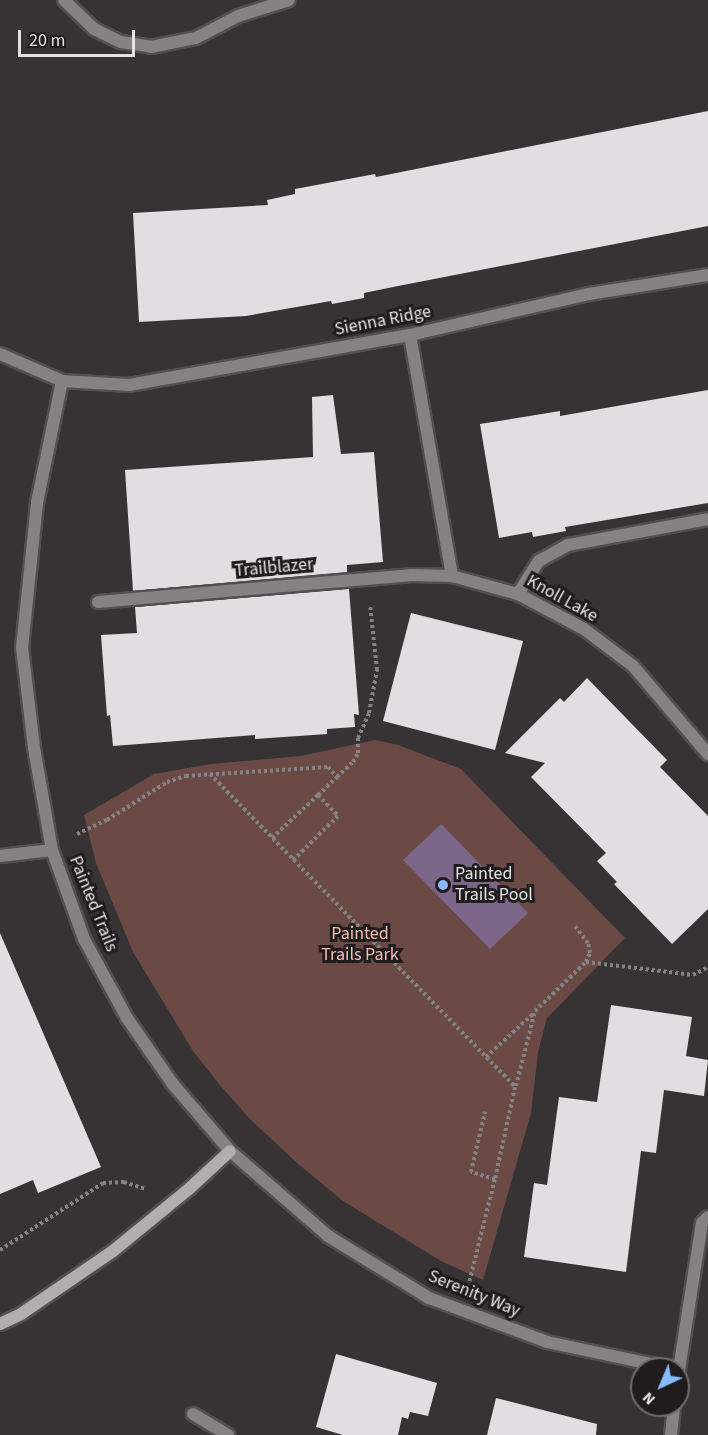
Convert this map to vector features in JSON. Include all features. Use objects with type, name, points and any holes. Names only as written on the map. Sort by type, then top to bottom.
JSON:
[{"type":"street","points":[[64,0],[94,29],[121,42],[151,47],[196,38],[238,16],[289,0]]},
{"type":"street","name":"Sienna Ridge","points":[[62,381],[129,385],[410,335],[589,294],[708,275]]},
{"type":"street","points":[[410,335],[452,576]]},
{"type":"street","points":[[0,354],[62,381]]},
{"type":"street","name":"Painted Trails","points":[[62,381],[37,503],[22,647],[34,748],[52,848],[84,939],[127,1018],[171,1083],[230,1151]]},
{"type":"street","points":[[518,594],[539,561],[568,545],[708,519]]},
{"type":"street","name":"Trailblazer","points":[[99,602],[367,578],[410,575],[452,576]]},
{"type":"street","name":"Knoll Lake","points":[[452,576],[518,594],[584,629],[633,666],[708,754]]},
{"type":"street","points":[[0,856],[52,848]]},
{"type":"street","points":[[0,1324],[21,1314],[113,1251],[170,1205],[230,1151]]},
{"type":"street","name":"Serenity Way","points":[[230,1151],[328,1236],[429,1298],[547,1342],[630,1360]]},
{"type":"street","points":[[679,1357],[705,1220]]},
{"type":"street","points":[[193,1414],[228,1435]]},
{"type":"street","points":[[671,1435],[673,1417]]},
{"type":"path","points":[[272,838],[353,762],[358,753],[358,738],[369,713],[377,670],[367,578]]},
{"type":"path","points":[[52,848],[107,820],[167,782],[186,776],[328,767],[337,777]]},
{"type":"path","points":[[210,774],[515,1086]]},
{"type":"path","points":[[293,860],[338,816],[318,795]]},
{"type":"path","points":[[486,1057],[586,962],[590,954],[588,943],[574,925]]},
{"type":"path","points":[[586,962],[693,975],[708,967]]},
{"type":"path","points":[[463,1311],[515,1086],[535,1011]]},
{"type":"path","points":[[485,1112],[471,1172],[495,1179]]},
{"type":"path","points":[[0,1250],[103,1183],[124,1182],[142,1187],[170,1205]]},
{"type":"green space","name":"Painted Trails Park","points":[[375,740],[398,745],[461,769],[625,938],[547,1018],[538,1052],[531,1113],[483,1280],[441,1261],[343,1201],[297,1163],[250,1119],[219,1084],[193,1051],[133,952],[96,863],[84,815],[154,774],[211,764],[301,756]]},
{"type":"shaded area","name":"Painted Trails Pool","points":[[441,824],[528,913],[490,949],[403,860]]},
{"type":"building","points":[[708,111],[708,226],[364,293],[364,298],[332,304],[331,301],[246,316],[139,322],[133,213],[268,205],[267,200],[295,194],[295,189],[375,174],[376,177]]},
{"type":"building","points":[[708,390],[708,503],[565,527],[566,531],[533,537],[532,532],[499,538],[480,424],[560,411],[560,416]]},
{"type":"building","points":[[333,395],[341,454],[374,452],[383,562],[347,565],[347,572],[133,591],[125,470],[313,457],[312,397]]},
{"type":"building","points":[[349,589],[359,715],[354,714],[355,727],[327,729],[327,734],[255,739],[255,735],[113,746],[110,715],[107,716],[101,635],[137,633],[135,607]]},
{"type":"building","points":[[411,613],[523,641],[495,750],[383,721]]},
{"type":"building","points":[[587,678],[667,760],[660,767],[708,816],[708,909],[672,944],[614,884],[617,882],[597,861],[606,853],[531,777],[545,763],[505,753],[560,698],[564,702]]},
{"type":"building","points":[[0,933],[101,1167],[38,1193],[33,1180],[0,1194]]},
{"type":"building","points":[[611,1005],[692,1017],[686,1056],[708,1060],[704,1096],[664,1090],[656,1153],[641,1151],[626,1272],[524,1257],[534,1183],[547,1185],[559,1097],[597,1102]]},
{"type":"building","points":[[336,1354],[437,1383],[428,1416],[410,1412],[408,1419],[402,1417],[398,1435],[343,1435],[316,1427]]},
{"type":"building","points":[[496,1398],[597,1424],[596,1435],[487,1435]]},
{"type":"place","name":"Painted Trails Pool","points":[[443,885]]}]
